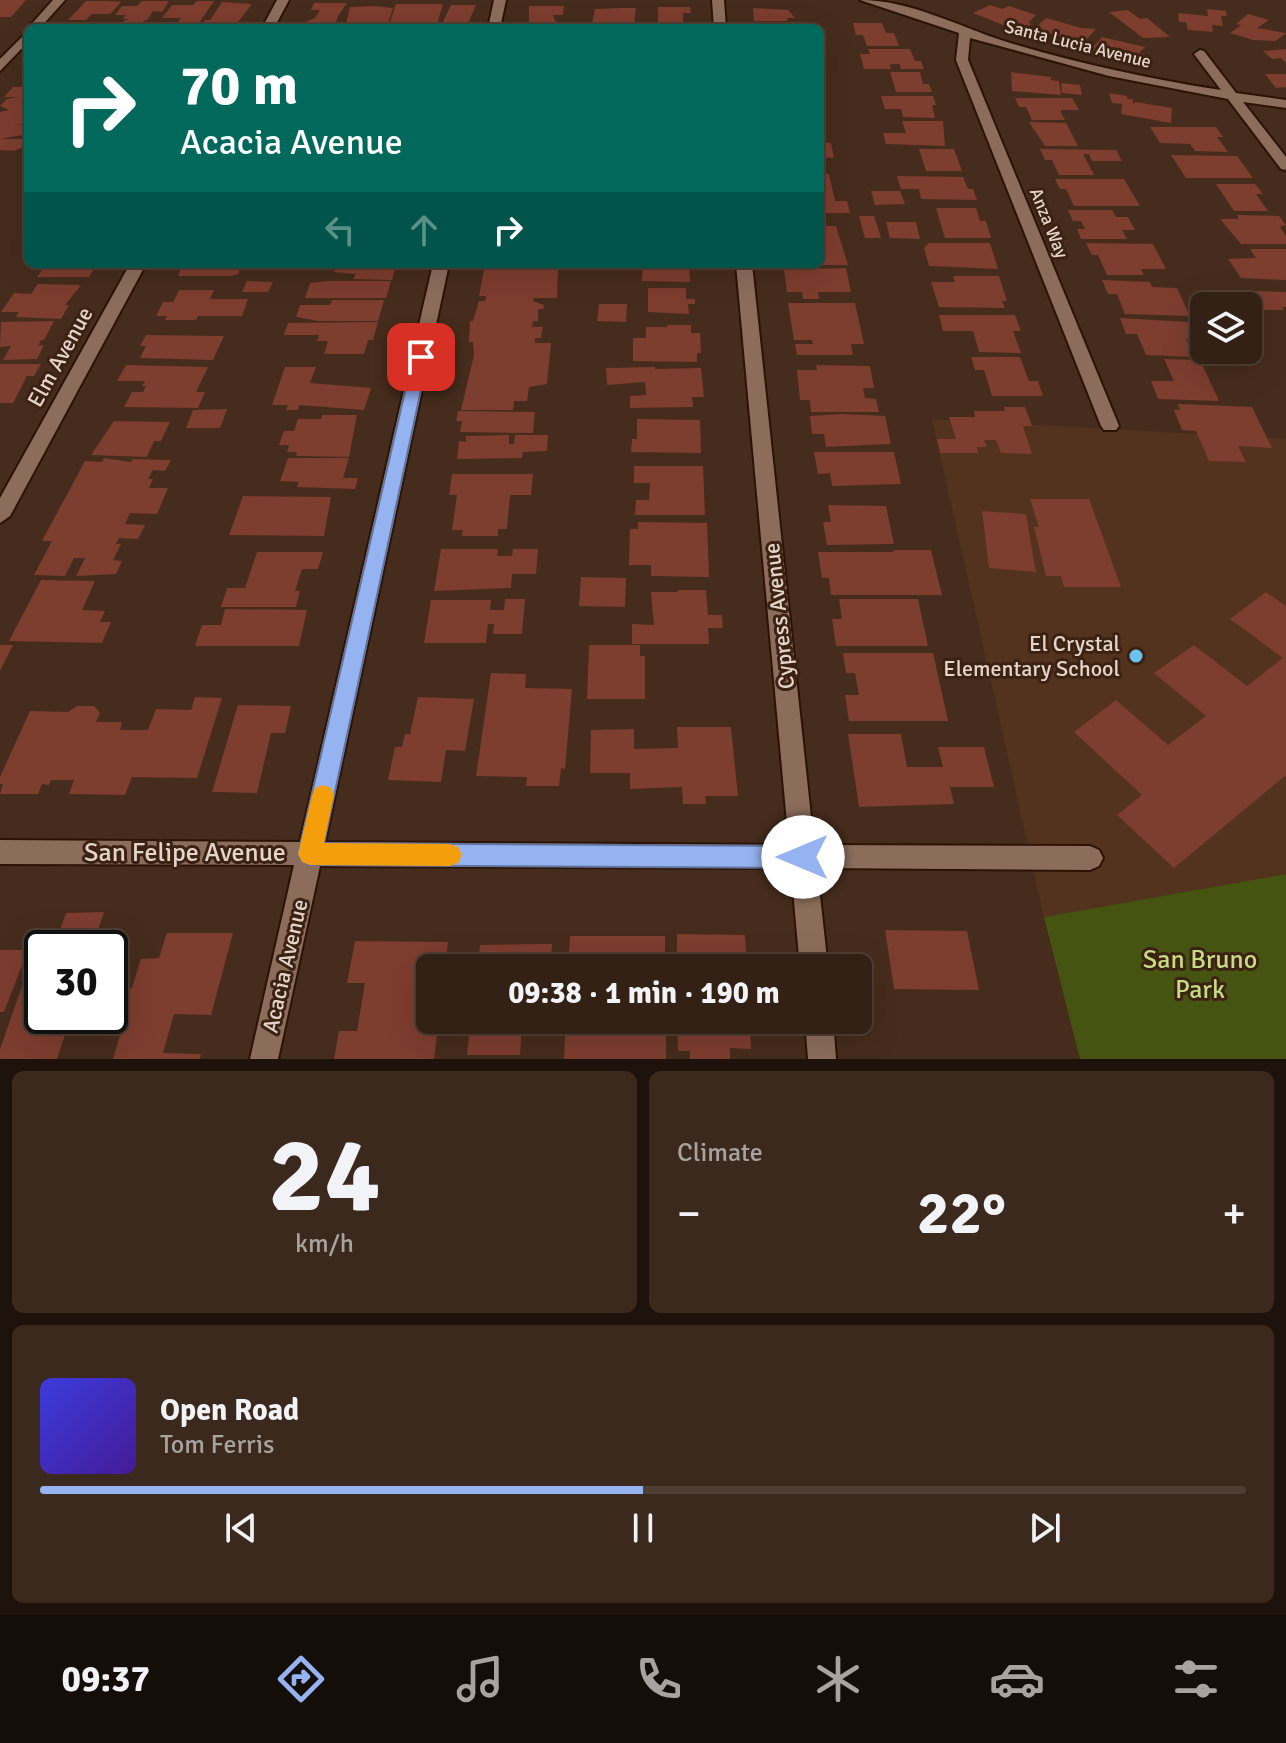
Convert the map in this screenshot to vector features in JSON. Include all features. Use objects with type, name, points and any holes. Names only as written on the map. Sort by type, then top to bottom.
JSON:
[{"type":"street","points":[[38,24],[59,0]]},
{"type":"street","points":[[270,24],[283,0]]},
{"type":"street","points":[[495,24],[500,0]]},
{"type":"street","points":[[718,0],[720,24]]},
{"type":"street","name":"Santa Lucia Avenue","points":[[866,0],[888,4],[965,33],[1089,69],[1286,104]]},
{"type":"street","name":"Anza Way","points":[[965,33],[962,60],[1110,426]]},
{"type":"street","points":[[0,67],[24,40]]},
{"type":"street","points":[[1200,54],[1286,166]]},
{"type":"street","name":"Elm Avenue","points":[[0,516],[136,268]]},
{"type":"street","name":"Acacia Avenue","points":[[264,1059],[440,268]]},
{"type":"street","name":"Cypress Avenue","points":[[744,268],[813,954]]},
{"type":"street","name":"San Felipe Avenue","points":[[0,852],[1090,858]]},
{"type":"street","points":[[820,1034],[822,1059]]},
{"type":"shaded area","name":"El Crystal Elementary School","points":[[932,419],[1286,439],[1286,874],[1044,917]]},
{"type":"green space","name":"San Bruno Park","points":[[1286,874],[1286,1059],[1080,1059],[1044,917]]},
{"type":"building","points":[[0,0],[26,0],[11,17],[0,17]]},
{"type":"building","points":[[86,1],[121,2],[110,14],[92,14],[86,20],[68,20]]},
{"type":"building","points":[[142,1],[169,1],[162,12],[153,11],[148,19],[138,24],[117,24],[129,19],[123,19],[126,15],[115,15],[122,6],[137,6]]},
{"type":"building","points":[[197,1],[214,1],[198,24],[177,24],[181,18],[162,18],[172,5],[193,5]]},
{"type":"building","points":[[222,2],[252,4],[236,24],[202,24],[210,20]]},
{"type":"building","points":[[314,3],[347,3],[335,24],[304,24],[315,18],[320,10],[311,10]]},
{"type":"building","points":[[396,4],[443,4],[437,24],[390,22]]},
{"type":"building","points":[[451,5],[476,5],[468,24],[442,24]]},
{"type":"building","points":[[990,5],[1002,9],[1009,6],[1036,15],[1028,23],[1032,24],[1018,31],[973,13]]},
{"type":"building","points":[[529,6],[564,6],[563,15],[553,15],[556,23],[529,24]]},
{"type":"building","points":[[350,7],[393,8],[388,23],[346,24]]},
{"type":"building","points":[[658,7],[690,7],[691,13],[683,13],[683,22],[658,22]]},
{"type":"building","points":[[636,8],[634,24],[592,24],[595,9]]},
{"type":"building","points":[[753,8],[788,10],[795,18],[787,18],[788,21],[754,21]]},
{"type":"building","points":[[1207,9],[1226,11],[1227,16],[1221,16],[1223,26],[1212,25],[1213,32],[1188,30],[1186,22],[1179,22],[1178,13],[1208,16]]},
{"type":"building","points":[[1128,10],[1140,19],[1147,18],[1170,37],[1143,38],[1109,12]]},
{"type":"building","points":[[1248,14],[1269,20],[1257,28],[1286,33],[1276,41],[1253,40],[1230,33],[1241,25],[1236,24]]},
{"type":"building","points":[[1046,18],[1096,29],[1082,44],[1033,30]]},
{"type":"building","points":[[853,23],[882,23],[886,33],[894,33],[899,46],[867,46],[863,35],[856,35]]},
{"type":"building","points":[[1102,37],[1145,47],[1139,53],[1145,54],[1138,61],[1089,52]]},
{"type":"building","points":[[868,49],[910,49],[915,61],[921,61],[924,69],[901,69],[900,64],[890,64],[891,69],[864,69],[860,54],[870,54]]},
{"type":"building","points":[[1286,49],[1286,63],[1281,58],[1272,59],[1263,51]]},
{"type":"building","points":[[890,72],[920,72],[923,84],[929,84],[932,92],[896,92]]},
{"type":"building","points":[[1011,72],[1051,77],[1051,80],[1059,81],[1061,95],[1012,91]]},
{"type":"building","points":[[1265,74],[1286,74],[1286,87],[1276,88]]},
{"type":"building","points":[[1061,83],[1080,85],[1082,95],[1062,93]]},
{"type":"building","points":[[13,87],[24,87],[24,124],[12,125],[24,125],[24,135],[0,139],[0,112],[9,110],[0,106],[7,99],[18,97],[4,97]]},
{"type":"building","points":[[1109,93],[1133,99],[1133,105],[1135,102],[1172,108],[1171,123],[1121,114],[1122,104],[1112,103]]},
{"type":"building","points":[[881,96],[933,96],[935,118],[903,117],[901,109],[885,109]]},
{"type":"building","points":[[1015,98],[1072,98],[1079,110],[1060,110],[1065,120],[1032,120],[1026,107],[1019,107]]},
{"type":"building","points":[[902,121],[943,121],[945,146],[886,144],[883,133],[906,133]]},
{"type":"building","points":[[1029,122],[1066,123],[1078,146],[1045,146]]},
{"type":"building","points":[[1150,127],[1216,127],[1223,137],[1217,137],[1228,152],[1195,151],[1190,144],[1160,143]]},
{"type":"building","points":[[0,139],[24,139],[24,147],[14,151],[0,150]]},
{"type":"building","points":[[824,142],[831,143],[834,158],[824,157]]},
{"type":"building","points":[[919,149],[954,149],[962,171],[926,171]]},
{"type":"building","points":[[1040,149],[1116,150],[1122,161],[1092,161],[1089,154],[1083,154],[1094,175],[1059,175],[1052,160],[1045,160]]},
{"type":"building","points":[[1171,155],[1237,156],[1253,178],[1186,178]]},
{"type":"building","points":[[824,174],[829,174],[835,201],[847,201],[850,213],[824,213]]},
{"type":"building","points":[[897,176],[963,177],[977,200],[921,199],[919,189],[901,189]]},
{"type":"building","points":[[1055,179],[1124,179],[1140,206],[1074,206],[1066,189],[1060,189]]},
{"type":"building","points":[[1216,184],[1255,184],[1263,194],[1256,194],[1268,211],[1234,211]]},
{"type":"building","points":[[871,191],[900,191],[905,204],[875,205]]},
{"type":"building","points":[[936,208],[976,208],[980,221],[986,221],[991,238],[945,238]]},
{"type":"building","points":[[1068,210],[1112,210],[1116,217],[1128,217],[1135,230],[1122,230],[1127,239],[1081,239],[1077,229],[1085,229],[1081,221],[1073,221]]},
{"type":"building","points":[[1237,215],[1279,216],[1286,225],[1280,227],[1286,236],[1286,244],[1241,244],[1220,219],[1239,219]]},
{"type":"building","points":[[859,216],[874,216],[881,238],[865,238]]},
{"type":"building","points":[[886,222],[916,222],[920,239],[890,238]]},
{"type":"building","points":[[824,226],[836,226],[848,265],[824,265]]},
{"type":"building","points":[[929,243],[990,243],[998,269],[929,266],[924,248]]},
{"type":"building","points":[[1086,243],[1153,244],[1166,269],[1141,269],[1144,275],[1107,275],[1098,255],[1092,255]]},
{"type":"building","points":[[1250,249],[1286,249],[1286,280],[1241,278],[1228,259],[1256,258]]},
{"type":"building","points":[[94,268],[89,277],[37,277],[43,269],[38,269]]},
{"type":"building","points":[[181,268],[240,268],[238,274],[231,276],[178,276]]},
{"type":"building","points":[[336,268],[395,268],[392,280],[353,279],[356,274],[334,272]]},
{"type":"building","points":[[484,268],[558,268],[557,298],[534,298],[533,301],[544,305],[543,309],[538,309],[538,321],[533,321],[532,327],[543,327],[541,338],[535,338],[535,343],[551,343],[547,384],[529,387],[527,401],[514,401],[513,410],[461,410],[474,355],[473,342],[469,342],[470,321],[473,321],[479,301],[485,301],[486,296],[479,296]]},
{"type":"building","points":[[643,268],[689,268],[690,282],[642,281]]},
{"type":"building","points":[[846,268],[851,292],[818,292],[819,299],[803,299],[802,292],[787,292],[784,270]]},
{"type":"building","points":[[953,276],[999,276],[1007,301],[1002,301],[1005,308],[939,307],[931,282],[955,282]]},
{"type":"building","points":[[1102,280],[1150,282],[1152,287],[1177,288],[1190,316],[1125,314],[1117,294],[1108,294]]},
{"type":"building","points":[[247,281],[273,282],[268,292],[242,292]]},
{"type":"building","points":[[391,281],[386,298],[305,298],[310,283]]},
{"type":"building","points":[[38,284],[81,285],[65,305],[69,305],[61,319],[16,317],[19,312],[1,312],[14,293],[31,294]]},
{"type":"building","points":[[648,288],[686,288],[686,299],[695,299],[695,304],[688,304],[689,314],[648,312]]},
{"type":"building","points":[[179,290],[214,290],[210,299],[248,299],[242,316],[165,320],[167,316],[156,316],[163,302],[173,302]]},
{"type":"building","points":[[1252,291],[1286,292],[1286,307],[1282,307],[1284,310],[1262,310],[1262,292]]},
{"type":"building","points":[[332,300],[384,300],[378,321],[319,321],[296,317],[300,305],[330,305]]},
{"type":"building","points":[[788,303],[855,303],[864,344],[851,344],[853,355],[797,355],[795,344],[813,344],[812,340],[794,340]]},
{"type":"building","points":[[599,304],[627,304],[626,322],[597,321]]},
{"type":"building","points":[[939,315],[1015,315],[1021,331],[1013,331],[1021,353],[979,352],[973,331],[943,331]]},
{"type":"building","points":[[1120,318],[1190,322],[1190,339],[1186,339],[1190,357],[1146,355],[1137,334],[1126,334]]},
{"type":"building","points":[[54,321],[38,346],[44,345],[37,359],[3,360],[11,346],[0,347],[1,322]]},
{"type":"building","points":[[378,322],[373,340],[368,340],[364,354],[324,354],[328,341],[317,341],[319,335],[284,335],[288,323]]},
{"type":"building","points":[[691,325],[691,333],[700,333],[701,353],[697,353],[697,362],[633,361],[633,338],[646,338],[646,327]]},
{"type":"building","points":[[146,335],[224,336],[213,360],[140,358],[146,346],[140,346]]},
{"type":"building","points":[[971,357],[1020,357],[1029,381],[1038,381],[1043,396],[992,396],[984,370],[975,370]]},
{"type":"building","points":[[1164,359],[1190,360],[1190,364],[1202,364],[1219,401],[1158,399],[1151,381],[1174,381]]},
{"type":"building","points":[[0,364],[41,364],[34,376],[27,376],[13,403],[0,403]]},
{"type":"building","points":[[126,365],[208,367],[196,392],[205,392],[198,408],[124,407],[132,392],[143,392],[146,386],[142,386],[145,381],[117,381]]},
{"type":"building","points":[[816,365],[870,366],[874,388],[863,388],[865,398],[876,399],[879,412],[811,412],[810,400],[800,400],[797,370],[817,370]]},
{"type":"building","points":[[285,367],[316,367],[310,383],[371,388],[364,410],[299,405],[298,410],[286,410],[288,405],[272,405]]},
{"type":"building","points":[[606,368],[701,368],[704,397],[692,397],[693,407],[630,408],[630,396],[646,395],[645,382],[607,385]]},
{"type":"building","points":[[1178,404],[1252,407],[1272,448],[1238,446],[1246,462],[1209,461],[1196,431],[1182,430],[1174,410],[1180,410]]},
{"type":"building","points":[[1004,407],[1025,407],[1032,426],[1023,426],[1032,454],[1001,453],[996,440],[984,440],[987,447],[977,447],[978,453],[940,453],[937,439],[956,439],[949,417],[975,417],[974,411],[1005,411]]},
{"type":"building","points":[[227,409],[220,428],[186,428],[193,410]]},
{"type":"building","points":[[458,411],[535,412],[533,433],[460,432],[462,421],[456,421]]},
{"type":"building","points":[[322,415],[357,415],[349,457],[296,456],[297,452],[287,452],[289,445],[279,445],[284,431],[294,431],[298,419],[321,419]]},
{"type":"building","points":[[810,416],[885,416],[891,444],[826,447],[824,434],[812,434]]},
{"type":"building","points":[[637,419],[700,420],[701,453],[631,452],[632,439],[637,439]]},
{"type":"building","points":[[114,421],[170,422],[161,441],[154,441],[147,457],[91,455]]},
{"type":"building","points":[[509,435],[509,444],[514,444],[515,435],[548,435],[547,451],[523,452],[522,458],[457,459],[459,441],[466,442],[466,436]]},
{"type":"building","points":[[814,452],[894,452],[901,484],[832,486],[830,473],[818,474]]},
{"type":"building","points":[[104,458],[131,462],[132,459],[171,460],[165,471],[153,470],[148,479],[153,479],[149,488],[168,488],[157,514],[130,513],[125,524],[145,525],[138,539],[119,538],[116,544],[121,544],[113,560],[122,561],[116,574],[76,576],[85,558],[74,558],[65,576],[34,575],[52,541],[42,541],[85,461],[102,462]]},
{"type":"building","points":[[288,458],[349,458],[343,478],[358,478],[355,489],[297,487],[299,482],[280,481]]},
{"type":"building","points":[[634,466],[703,466],[705,515],[635,515],[636,500],[649,500],[650,483],[634,483]]},
{"type":"building","points":[[452,474],[533,474],[531,495],[510,495],[507,529],[498,529],[498,536],[462,536],[463,530],[452,530],[457,495],[449,495]]},
{"type":"building","points":[[243,496],[331,497],[324,536],[229,535]]},
{"type":"building","points":[[1030,499],[1089,499],[1121,587],[1064,587],[1061,576],[1046,576],[1034,527],[1039,527]]},
{"type":"building","points":[[828,505],[886,506],[894,544],[827,545],[823,522],[831,522]]},
{"type":"building","points":[[982,511],[1026,514],[1036,572],[989,568]]},
{"type":"building","points":[[638,522],[707,523],[709,577],[651,576],[651,565],[629,565],[630,529],[638,529]]},
{"type":"building","points":[[441,549],[498,549],[497,556],[512,556],[513,549],[538,549],[536,574],[512,574],[511,588],[434,591]]},
{"type":"building","points":[[931,550],[942,595],[831,595],[829,578],[822,578],[818,552]]},
{"type":"building","points":[[257,552],[323,552],[318,569],[302,569],[295,591],[300,591],[296,607],[221,607],[227,588],[245,588]]},
{"type":"building","points":[[581,577],[626,578],[625,607],[579,606]]},
{"type":"building","points":[[41,580],[95,581],[82,610],[105,611],[100,622],[111,622],[102,643],[9,641]]},
{"type":"building","points":[[706,590],[708,615],[722,615],[723,628],[708,628],[709,644],[632,644],[632,624],[654,625],[651,592]]},
{"type":"building","points":[[1266,592],[1286,606],[1286,775],[1174,868],[1117,815],[1142,795],[1074,732],[1116,700],[1168,745],[1206,716],[1154,673],[1194,645],[1247,686],[1283,658],[1230,619]]},
{"type":"building","points":[[505,599],[525,599],[522,634],[493,634],[494,624],[488,624],[486,643],[424,643],[431,600],[491,600],[490,610],[504,610]]},
{"type":"building","points":[[839,599],[918,599],[928,646],[836,646],[832,619],[842,619]]},
{"type":"building","points":[[225,609],[307,610],[299,646],[195,646],[202,625],[221,625]]},
{"type":"building","points":[[0,645],[13,645],[0,671]]},
{"type":"building","points":[[589,645],[640,645],[640,656],[645,656],[645,699],[587,699]]},
{"type":"building","points":[[843,653],[933,653],[948,721],[849,721],[845,695],[859,695],[855,673],[846,673]]},
{"type":"building","points":[[491,673],[526,674],[525,688],[572,689],[565,769],[561,768],[559,786],[526,786],[527,777],[476,776]]},
{"type":"building","points":[[195,697],[222,698],[197,778],[132,777],[125,795],[69,794],[74,780],[51,780],[49,785],[42,784],[38,794],[0,794],[3,784],[0,784],[0,777],[30,711],[68,712],[77,706],[94,706],[100,713],[96,722],[122,722],[120,730],[148,730],[156,709],[191,710]]},
{"type":"building","points":[[418,697],[474,699],[465,751],[446,750],[441,782],[388,780],[395,747],[402,747],[405,734],[410,734]]},
{"type":"building","points":[[238,705],[291,706],[285,733],[271,733],[257,793],[212,792]]},
{"type":"building","points":[[677,727],[731,727],[738,796],[705,796],[706,804],[683,804],[682,787],[630,789],[630,773],[590,773],[591,730],[634,729],[634,749],[678,748]]},
{"type":"building","points":[[848,734],[901,734],[907,767],[943,767],[938,747],[984,747],[994,787],[950,787],[954,804],[859,807]]},
{"type":"building","points":[[104,912],[98,930],[60,930],[66,913]]},
{"type":"building","points":[[885,930],[967,931],[979,990],[894,989]]},
{"type":"building","points":[[167,933],[233,933],[211,1015],[174,1014],[163,1053],[201,1054],[200,1059],[113,1059],[120,1034],[128,1034],[128,988],[132,988],[141,959],[159,958]]},
{"type":"building","points":[[677,934],[745,935],[746,954],[677,954]]},
{"type":"building","points":[[570,936],[665,936],[665,954],[569,954]]},
{"type":"building","points":[[355,941],[448,942],[447,954],[416,954],[416,1034],[437,1034],[434,1059],[334,1059],[339,1031],[357,1031],[365,983],[347,983]]},
{"type":"building","points":[[552,944],[551,954],[457,954],[479,953],[480,945]]},
{"type":"building","points":[[0,950],[24,950],[24,960],[4,1012],[0,1012]]},
{"type":"building","points":[[24,981],[24,1034],[65,1034],[57,1059],[0,1059],[0,1049]]},
{"type":"building","points":[[469,1034],[521,1034],[520,1055],[467,1055]]},
{"type":"building","points":[[565,1034],[666,1034],[666,1059],[564,1059]]},
{"type":"building","points":[[677,1034],[750,1034],[751,1049],[730,1048],[730,1059],[690,1059],[690,1051],[678,1051]]},
{"type":"slow traffic","points":[[323,795],[310,854],[450,855]]},
{"type":"place","name":"El Crystal Elementary School","points":[[1136,656]]},
{"type":"route","points":[[421,357],[310,854],[803,857]]}]
